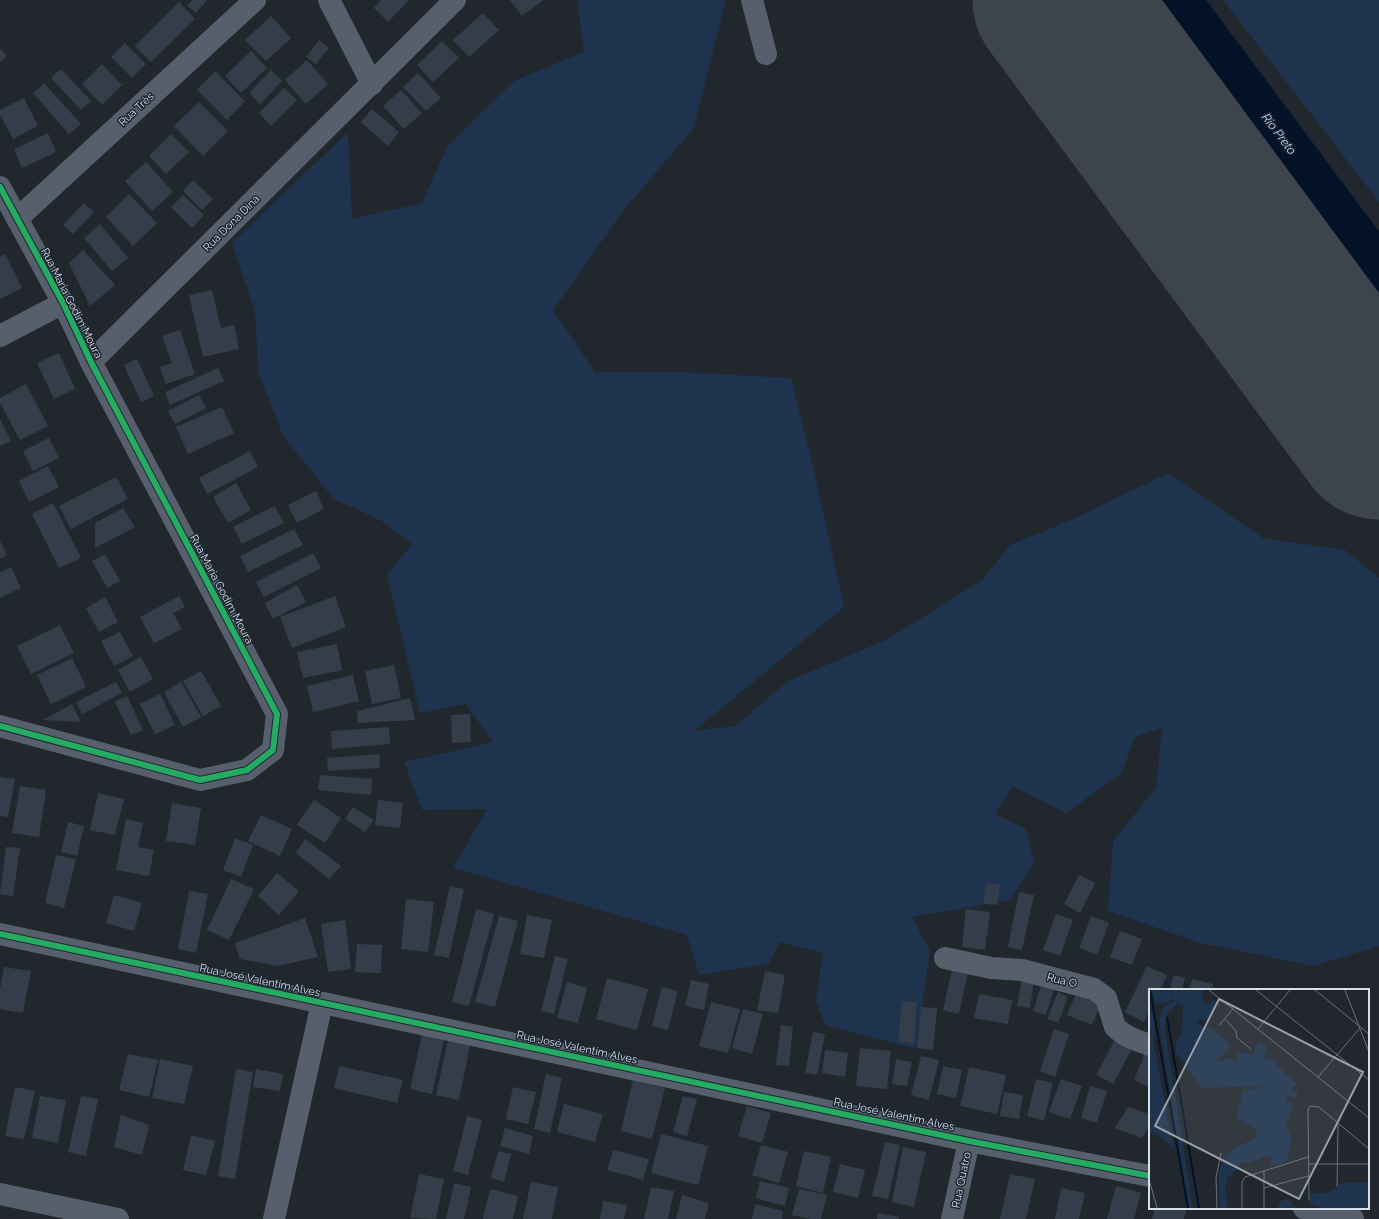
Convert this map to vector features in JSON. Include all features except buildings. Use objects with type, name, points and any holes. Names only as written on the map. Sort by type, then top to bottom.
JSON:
[{"type":"street","name":"Rua Três","points":[[17,219],[255,0]]},
{"type":"street","points":[[329,0],[372,84]]},
{"type":"street","name":"Rua Dona Dina","points":[[91,362],[455,0]]},
{"type":"street","points":[[752,0],[766,54]]},
{"type":"street","name":"Rua Maria Godim Moura","points":[[0,187],[63,303],[91,362],[277,714],[273,750],[246,770],[200,780],[0,726]]},
{"type":"street","points":[[0,336],[63,303]]},
{"type":"street","name":"Rua José Valentim Alves","points":[[0,934],[969,1141],[1149,1176]]},
{"type":"street","name":"Rua O","points":[[945,958],[991,968],[1022,970],[1094,989],[1106,998],[1115,1027],[1126,1036],[1149,1045]]},
{"type":"street","points":[[274,1219],[322,1004]]},
{"type":"street","name":"Rua Quatro","points":[[952,1219],[969,1141]]},
{"type":"street","points":[[0,1194],[118,1219]]},
{"type":"street","points":[[1308,1209],[1353,1219]]},
{"type":"shaded area","points":[[577,0],[726,0],[694,128],[623,211],[553,310],[595,372],[681,372],[791,378],[813,466],[844,607],[694,731],[735,726],[788,681],[886,640],[982,580],[1010,545],[1076,518],[1168,473],[1263,538],[1345,550],[1379,578],[1379,946],[1313,966],[1201,943],[1108,911],[1113,841],[1156,788],[1162,728],[1135,737],[1121,774],[1066,813],[1013,786],[995,814],[1026,829],[1034,863],[1010,900],[912,917],[930,951],[916,1049],[825,1025],[816,1000],[823,953],[780,942],[769,964],[699,975],[687,935],[453,868],[487,809],[422,810],[404,762],[493,742],[466,704],[420,713],[387,575],[412,544],[382,521],[334,499],[283,436],[258,371],[255,311],[232,243],[348,132],[352,219],[422,203],[447,147],[514,81],[584,52]]},
{"type":"shaded area","points":[[1120,0],[1161,0],[1379,305],[1379,365],[1250,197]]},
{"type":"shaded area","points":[[1223,0],[1379,0],[1379,202]]},
{"type":"waterway","name":"Rio Preto","points":[[1178,0],[1379,269]]},
{"type":"runway","points":[[1057,0],[1379,435]]},
{"type":"cycle path","points":[[0,187],[63,303],[91,362],[277,714],[273,750],[247,770],[200,780],[0,726]]},
{"type":"cycle path","points":[[0,934],[969,1141],[1149,1176]]}]
